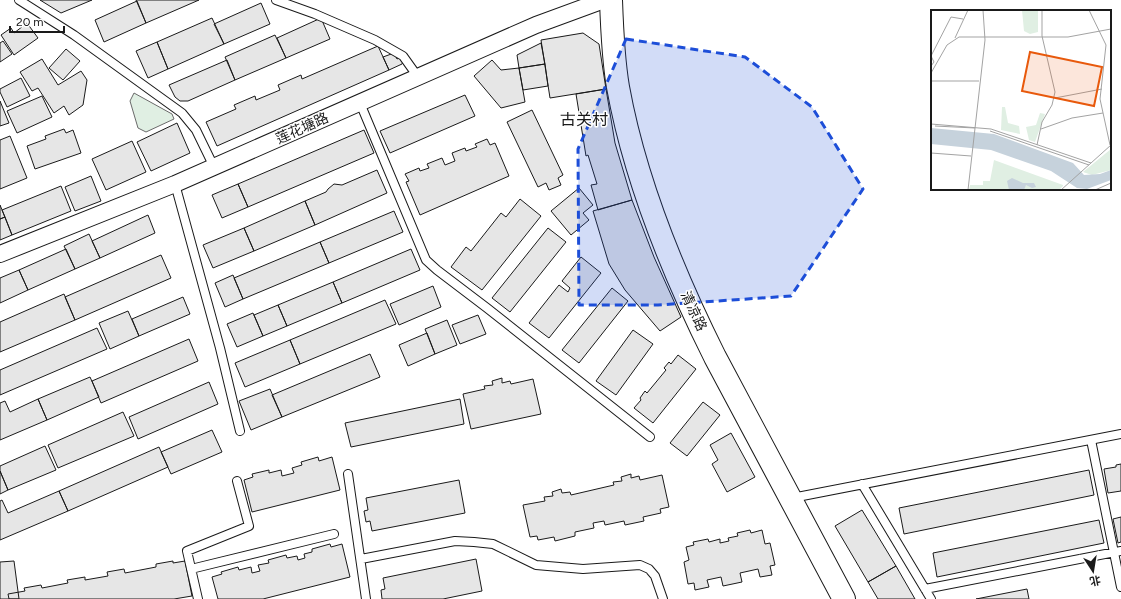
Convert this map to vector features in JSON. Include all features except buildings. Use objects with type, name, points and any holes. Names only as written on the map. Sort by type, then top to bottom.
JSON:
[{"type":"street","name":"莲花塘路","points":[[0,254],[175,184],[536,25],[604,0]]},
{"type":"street","name":"清凉路","points":[[611,0],[614,57],[624,117],[646,192],[660,232],[696,318],[844,599]]},
{"type":"lane","points":[[19,0],[74,35],[182,112],[196,130],[214,167]]},
{"type":"lane","points":[[276,0],[315,14],[375,40],[403,56],[418,77]]},
{"type":"lane","points":[[360,103],[426,260],[650,437]]},
{"type":"lane","points":[[175,184],[220,348],[240,431]]},
{"type":"lane","points":[[791,498],[1121,434]]},
{"type":"lane","points":[[1091,440],[1117,551],[1121,587]]},
{"type":"lane","points":[[348,474],[366,599]]},
{"type":"lane","points":[[198,599],[187,551],[249,526],[236,481]]},
{"type":"lane","points":[[862,484],[931,599]]},
{"type":"lane","points":[[191,569],[334,534]]},
{"type":"lane","points":[[361,559],[455,541],[493,544],[536,565],[583,569],[640,565],[649,569],[655,576],[663,599]]},
{"type":"lane","points":[[925,590],[1117,551]]},
{"type":"highlighted area","points":[[626,39],[745,57],[812,107],[863,189],[791,296],[658,305],[579,305],[578,149]]},
{"type":"green space","points":[[134,93],[172,114],[174,119],[146,132],[138,128],[130,101]]},
{"type":"district","name":"古关村","points":[[584,119]]}]
